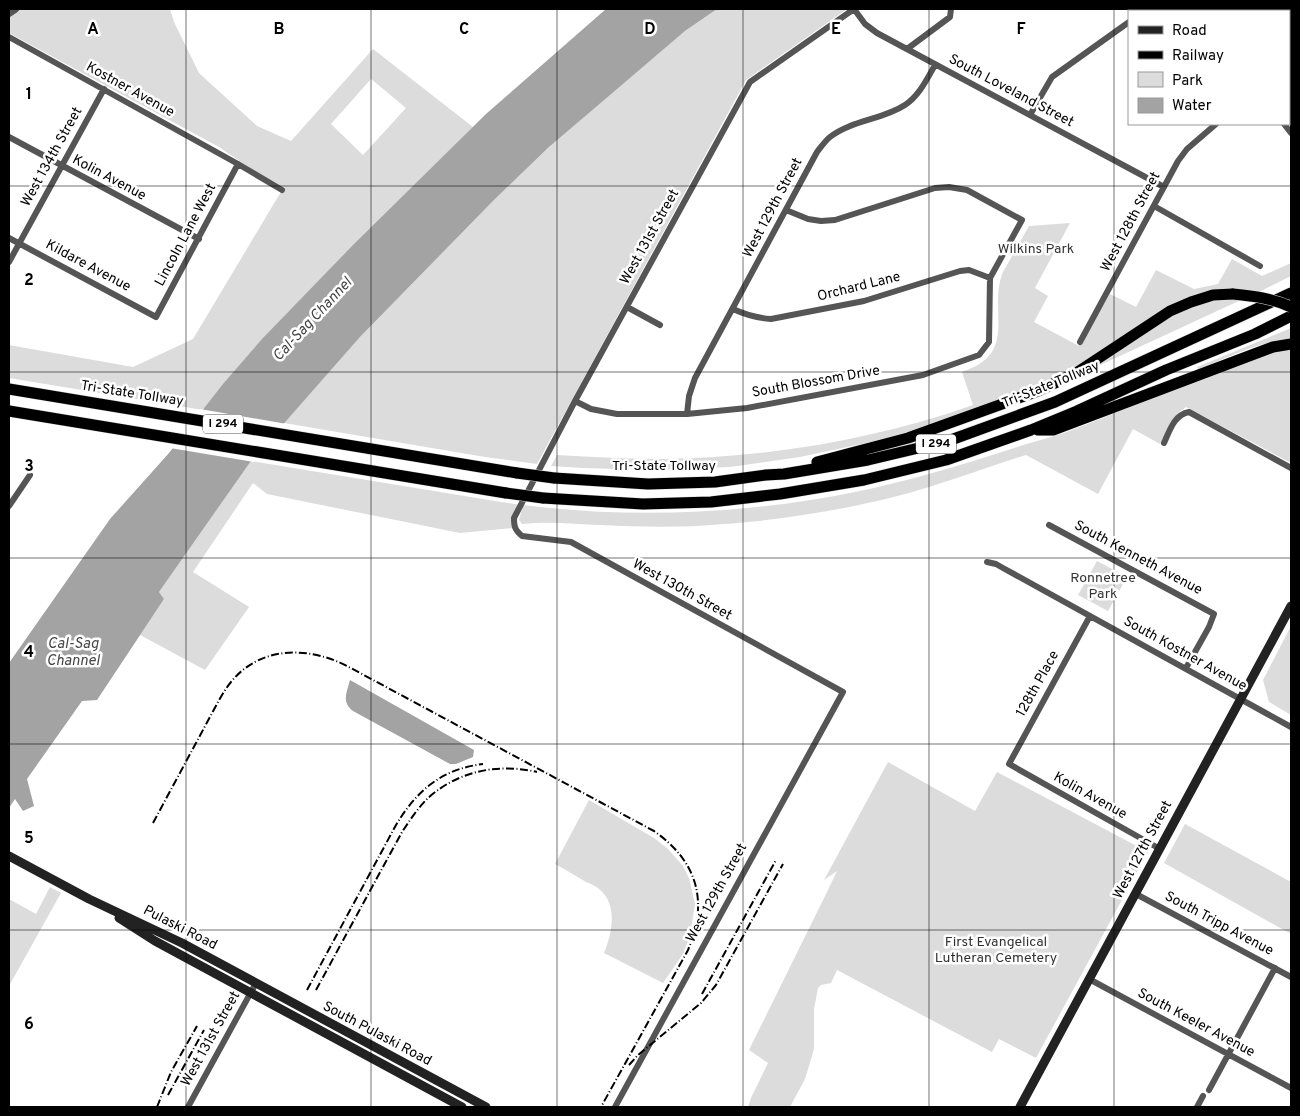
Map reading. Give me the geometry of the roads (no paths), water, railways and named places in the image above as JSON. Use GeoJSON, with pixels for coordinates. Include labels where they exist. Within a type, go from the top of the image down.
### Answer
{"type":"FeatureCollection","features":[{"type":"Feature","properties":{"kind":"highway","name":"Tri-State Tollway"},"geometry":{"type":"LineString","coordinates":[[9,389],[554,478],[658,484],[715,482],[784,474],[868,460],[948,441],[1055,402],[1291,293]]}},
{"type":"Feature","properties":{"kind":"highway"},"geometry":{"type":"LineString","coordinates":[[766,475],[908,438],[1038,391],[1076,372],[1170,310],[1191,302],[1213,295],[1233,294],[1263,297],[1291,307]]}},
{"type":"Feature","properties":{"kind":"highway","name":"I 294"},"geometry":{"type":"LineString","coordinates":[[9,411],[543,498],[625,503],[711,502],[780,494],[864,480],[946,460],[1031,430],[1077,411],[1291,316]]}},
{"type":"Feature","properties":{"kind":"highway"},"geometry":{"type":"LineString","coordinates":[[1254,334],[1291,321]]}},
{"type":"Feature","properties":{"kind":"highway"},"geometry":{"type":"LineString","coordinates":[[1031,430],[1053,430],[1273,347],[1291,344]]}},
{"type":"Feature","properties":{"kind":"main road","name":"West 127th Street"},"geometry":{"type":"LineString","coordinates":[[1020,1107],[1291,606]]}},
{"type":"Feature","properties":{"kind":"main road","name":"Pulaski Road"},"geometry":{"type":"LineString","coordinates":[[9,856],[89,899],[161,932],[256,983]]}},
{"type":"Feature","properties":{"kind":"main road","name":"Pulaski Road"},"geometry":{"type":"LineString","coordinates":[[89,899],[155,941],[251,993]]}},
{"type":"Feature","properties":{"kind":"main road","name":"South Pulaski Road"},"geometry":{"type":"LineString","coordinates":[[256,983],[486,1107]]}},
{"type":"Feature","properties":{"kind":"main road","name":"South Pulaski Road"},"geometry":{"type":"LineString","coordinates":[[251,993],[462,1107]]}},
{"type":"Feature","properties":{"kind":"street"},"geometry":{"type":"LineString","coordinates":[[9,13],[15,9]]}},
{"type":"Feature","properties":{"kind":"street","name":"South Loveland Street"},"geometry":{"type":"LineString","coordinates":[[854,9],[865,24],[877,33],[1164,187]]}},
{"type":"Feature","properties":{"kind":"street","name":"West 131st Street"},"geometry":{"type":"LineString","coordinates":[[514,518],[575,401],[750,82],[854,9]]}},
{"type":"Feature","properties":{"kind":"street"},"geometry":{"type":"LineString","coordinates":[[907,49],[950,17],[951,9]]}},
{"type":"Feature","properties":{"kind":"street"},"geometry":{"type":"LineString","coordinates":[[1030,115],[1052,76],[1128,23]]}},
{"type":"Feature","properties":{"kind":"street","name":"Kostner Avenue"},"geometry":{"type":"LineString","coordinates":[[9,37],[282,190]]}},
{"type":"Feature","properties":{"kind":"street","name":"West 129th Street"},"geometry":{"type":"LineString","coordinates":[[687,414],[689,396],[695,378],[818,152],[828,138],[842,129],[891,113],[906,104],[921,90],[935,65]]}},
{"type":"Feature","properties":{"kind":"street","name":"West 134th Street"},"geometry":{"type":"LineString","coordinates":[[9,262],[104,89]]}},
{"type":"Feature","properties":{"kind":"street","name":"West 128th Street"},"geometry":{"type":"LineString","coordinates":[[1080,342],[1178,161],[1187,149],[1215,125]]}},
{"type":"Feature","properties":{"kind":"street","name":"Kolin Avenue"},"geometry":{"type":"LineString","coordinates":[[9,137],[199,239]]}},
{"type":"Feature","properties":{"kind":"street","name":"Lincoln Lane West"},"geometry":{"type":"LineString","coordinates":[[156,317],[238,164]]}},
{"type":"Feature","properties":{"kind":"street"},"geometry":{"type":"LineString","coordinates":[[786,210],[808,219],[835,220],[935,188],[949,186],[966,190],[1022,220],[990,278]]}},
{"type":"Feature","properties":{"kind":"street"},"geometry":{"type":"LineString","coordinates":[[1154,206],[1260,266]]}},
{"type":"Feature","properties":{"kind":"street","name":"Kildare Avenue"},"geometry":{"type":"LineString","coordinates":[[9,238],[156,317]]}},
{"type":"Feature","properties":{"kind":"street","name":"Orchard Lane"},"geometry":{"type":"LineString","coordinates":[[733,309],[744,315],[771,319],[864,301],[960,271],[969,270],[990,278]]}},
{"type":"Feature","properties":{"kind":"street","name":"South Blossom Drive"},"geometry":{"type":"LineString","coordinates":[[575,401],[591,409],[617,414],[687,414],[747,408],[923,375],[979,355],[989,342],[990,278]]}},
{"type":"Feature","properties":{"kind":"street"},"geometry":{"type":"LineString","coordinates":[[627,307],[660,325]]}},
{"type":"Feature","properties":{"kind":"street"},"geometry":{"type":"LineString","coordinates":[[1164,443],[1174,422],[1182,413],[1189,412],[1291,468]]}},
{"type":"Feature","properties":{"kind":"street"},"geometry":{"type":"LineString","coordinates":[[9,506],[30,475]]}},
{"type":"Feature","properties":{"kind":"street","name":"West 130th Street"},"geometry":{"type":"LineString","coordinates":[[514,518],[514,528],[522,536],[571,542],[843,692]]}},
{"type":"Feature","properties":{"kind":"street","name":"South Kenneth Avenue"},"geometry":{"type":"LineString","coordinates":[[1049,525],[1214,614],[1209,627],[1186,668]]}},
{"type":"Feature","properties":{"kind":"street","name":"South Kostner Avenue"},"geometry":{"type":"LineString","coordinates":[[987,562],[996,564],[1291,727]]}},
{"type":"Feature","properties":{"kind":"street","name":"128th Place"},"geometry":{"type":"LineString","coordinates":[[1009,764],[1090,616]]}},
{"type":"Feature","properties":{"kind":"street","name":"West 129th Street"},"geometry":{"type":"LineString","coordinates":[[615,1107],[843,692]]}},
{"type":"Feature","properties":{"kind":"street","name":"Kolin Avenue"},"geometry":{"type":"LineString","coordinates":[[1009,764],[1160,849]]}},
{"type":"Feature","properties":{"kind":"street","name":"South Tripp Avenue"},"geometry":{"type":"LineString","coordinates":[[1136,894],[1291,977]]}},
{"type":"Feature","properties":{"kind":"street"},"geometry":{"type":"LineString","coordinates":[[1209,1090],[1275,968]]}},
{"type":"Feature","properties":{"kind":"street","name":"South Keeler Avenue"},"geometry":{"type":"LineString","coordinates":[[1089,979],[1291,1088]]}},
{"type":"Feature","properties":{"kind":"street","name":"West 131st Street"},"geometry":{"type":"LineString","coordinates":[[188,1107],[256,983]]}},
{"type":"Feature","properties":{"kind":"street"},"geometry":{"type":"LineString","coordinates":[[1197,1107],[1203,1096]]}},
{"type":"Feature","properties":{"kind":"water","name":"Cal-Sag Channel"},"geometry":{"type":"Polygon","coordinates":[[[606,9],[717,9],[685,31],[549,147],[493,201],[360,337],[251,461],[159,592],[164,599],[97,700],[82,701],[27,779],[34,806],[23,811],[15,799],[9,808],[9,663],[110,519],[169,453],[223,384],[262,339],[353,245],[486,114],[606,9]]]}},
{"type":"Feature","properties":{"kind":"water"},"geometry":{"type":"Polygon","coordinates":[[[350,680],[474,750],[473,757],[456,764],[450,764],[353,711],[349,708],[346,700],[350,680]]]}},
{"type":"Feature","properties":{"kind":"railway"},"geometry":{"type":"LineString","coordinates":[[153,823],[218,702],[231,682],[243,670],[270,656],[285,653],[301,653],[332,659],[347,666],[654,831],[669,843],[689,869],[695,883],[698,915],[688,950],[601,1107]]}},
{"type":"Feature","properties":{"kind":"railway"},"geometry":{"type":"LineString","coordinates":[[307,990],[396,825],[413,801],[432,783],[443,776],[483,764]]}},
{"type":"Feature","properties":{"kind":"railway"},"geometry":{"type":"LineString","coordinates":[[316,990],[402,832],[428,798],[452,781],[479,772],[508,768],[537,772]]}},
{"type":"Feature","properties":{"kind":"railway"},"geometry":{"type":"LineString","coordinates":[[702,994],[776,860]]}},
{"type":"Feature","properties":{"kind":"railway"},"geometry":{"type":"LineString","coordinates":[[629,1065],[638,1055],[701,1003],[716,985],[783,864]]}},
{"type":"Feature","properties":{"kind":"railway"},"geometry":{"type":"LineString","coordinates":[[157,1107],[171,1072],[197,1026]]}},
{"type":"Feature","properties":{"kind":"railway"},"geometry":{"type":"LineString","coordinates":[[168,1095],[204,1030]]}},
{"type":"Feature","properties":{"kind":"park label","name":"Wilkins Park"},"geometry":{"type":"Point","coordinates":[1036,249]}},
{"type":"Feature","properties":{"kind":"park label","name":"Ronnetree Park"},"geometry":{"type":"Point","coordinates":[1103,586]}},
{"type":"Feature","properties":{"kind":"park label","name":"First Evangelical Lutheran Cemetery"},"geometry":{"type":"Point","coordinates":[996,950]}}]}
